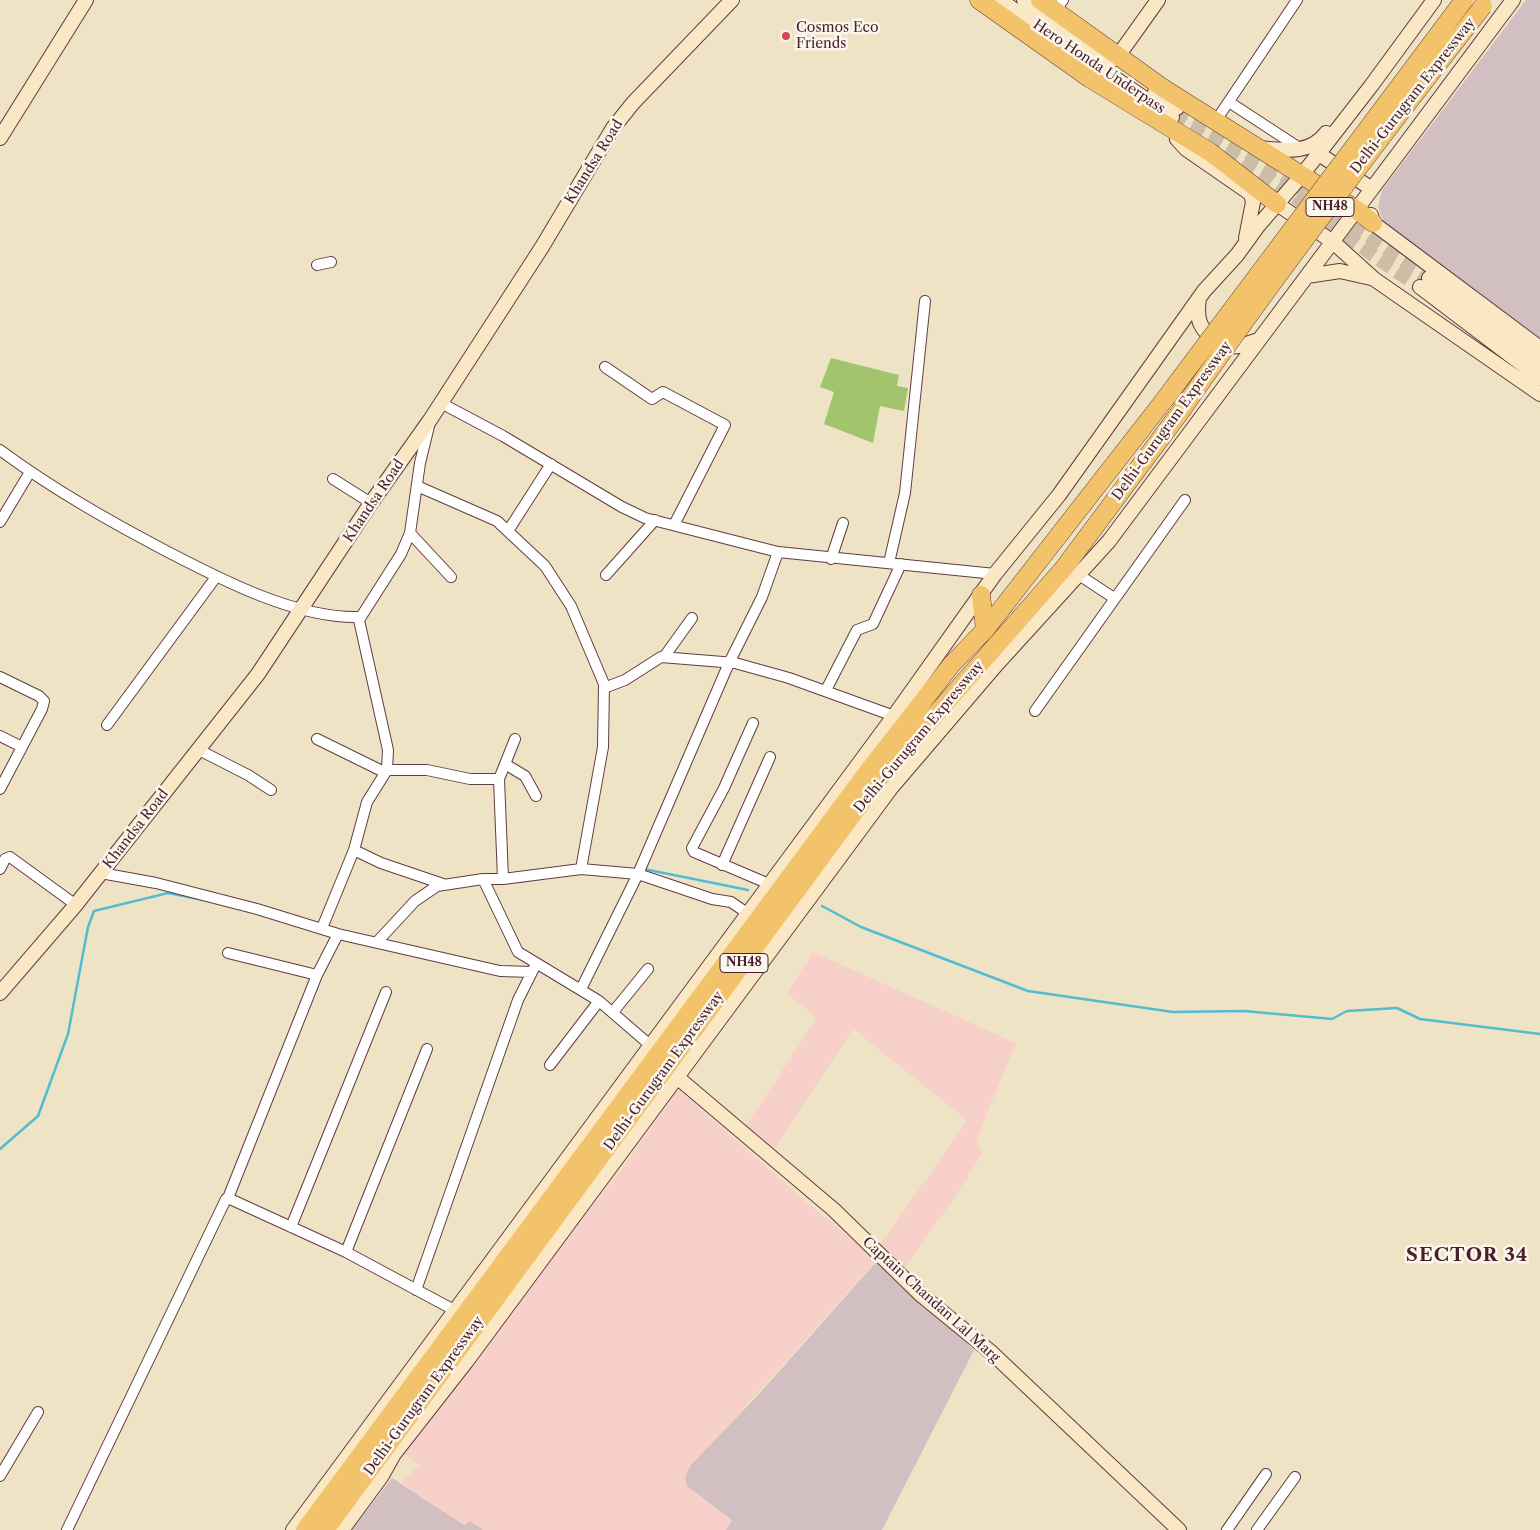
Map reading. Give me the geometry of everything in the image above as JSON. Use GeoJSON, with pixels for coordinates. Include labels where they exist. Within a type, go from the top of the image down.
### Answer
{"type":"FeatureCollection","features":[{"type":"Feature","properties":{"kind":"highway"},"geometry":{"type":"LineString","coordinates":[[979,0],[1089,78],[1175,119],[1216,157],[1271,199]]}},
{"type":"Feature","properties":{"kind":"highway"},"geometry":{"type":"LineString","coordinates":[[1040,0],[1059,5],[1118,56],[1215,122],[1357,210],[1373,223]]}},
{"type":"Feature","properties":{"kind":"highway","name":"Delhi-Gurugram Expressway"},"geometry":{"type":"LineString","coordinates":[[304,1530],[738,935],[952,664],[985,630],[1165,399],[1464,0]]}},
{"type":"Feature","properties":{"kind":"highway","name":"Delhi-Gurugram Expressway"},"geometry":{"type":"LineString","coordinates":[[325,1530],[878,780],[1064,568],[1181,411],[1236,332],[1291,260],[1366,155],[1485,3]]}},
{"type":"Feature","properties":{"kind":"highway"},"geometry":{"type":"LineString","coordinates":[[981,595],[985,630]]}},
{"type":"Feature","properties":{"kind":"highway"},"geometry":{"type":"LineString","coordinates":[[966,679],[998,664]]}},
{"type":"Feature","properties":{"kind":"highway"},"geometry":{"type":"LineString","coordinates":[[941,728],[943,705]]}},
{"type":"Feature","properties":{"kind":"main road"},"geometry":{"type":"LineString","coordinates":[[0,138],[86,0]]}},
{"type":"Feature","properties":{"kind":"main road","name":"Khandsa Road"},"geometry":{"type":"LineString","coordinates":[[0,994],[76,905],[258,674],[371,503],[430,420],[542,247],[613,128],[633,103],[732,0]]}},
{"type":"Feature","properties":{"kind":"main road","name":"Hero Honda Underpass"},"geometry":{"type":"LineString","coordinates":[[1000,0],[1175,119]]}},
{"type":"Feature","properties":{"kind":"main road","name":"Hero Honda Underpass"},"geometry":{"type":"LineString","coordinates":[[1024,0],[1175,119]]}},
{"type":"Feature","properties":{"kind":"main road"},"geometry":{"type":"LineString","coordinates":[[1118,56],[1158,0]]}},
{"type":"Feature","properties":{"kind":"main road"},"geometry":{"type":"LineString","coordinates":[[293,1530],[650,1044],[738,935],[747,913],[894,716],[995,574],[1059,495],[1200,298],[1245,244],[1258,226],[1271,199],[1302,175],[1434,0]]}},
{"type":"Feature","properties":{"kind":"main road"},"geometry":{"type":"LineString","coordinates":[[342,1530],[382,1477],[394,1454],[466,1362],[891,788],[941,728],[1109,541],[1512,0]]}},
{"type":"Feature","properties":{"kind":"main road"},"geometry":{"type":"LineString","coordinates":[[1256,148],[1301,149],[1310,147],[1321,141],[1347,107],[1361,98]]}},
{"type":"Feature","properties":{"kind":"main road"},"geometry":{"type":"LineString","coordinates":[[1175,119],[1177,139],[1186,149],[1216,167],[1251,194],[1253,202],[1245,244]]}},
{"type":"Feature","properties":{"kind":"main road"},"geometry":{"type":"LineString","coordinates":[[1319,154],[1375,186]]}},
{"type":"Feature","properties":{"kind":"main road"},"geometry":{"type":"LineString","coordinates":[[1375,186],[1368,206],[1373,223],[1540,348]]}},
{"type":"Feature","properties":{"kind":"main road"},"geometry":{"type":"LineString","coordinates":[[1271,199],[1333,242],[1374,279],[1540,394]]}},
{"type":"Feature","properties":{"kind":"main road"},"geometry":{"type":"LineString","coordinates":[[1307,276],[1340,271],[1374,279]]}},
{"type":"Feature","properties":{"kind":"main road"},"geometry":{"type":"LineString","coordinates":[[1540,362],[1425,283],[1540,378]]}},
{"type":"Feature","properties":{"kind":"main road"},"geometry":{"type":"LineString","coordinates":[[1200,298],[1198,320],[1202,328],[1222,347],[1240,346],[1259,340]]}},
{"type":"Feature","properties":{"kind":"main road","name":"Captain Chandan Lal Marg"},"geometry":{"type":"LineString","coordinates":[[677,1076],[834,1210],[929,1302],[992,1353],[1179,1530]]}},
{"type":"Feature","properties":{"kind":"street"},"geometry":{"type":"LineString","coordinates":[[1215,122],[1297,0]]}},
{"type":"Feature","properties":{"kind":"street"},"geometry":{"type":"LineString","coordinates":[[1229,102],[1301,149]]}},
{"type":"Feature","properties":{"kind":"street"},"geometry":{"type":"LineString","coordinates":[[317,265],[331,262]]}},
{"type":"Feature","properties":{"kind":"street"},"geometry":{"type":"LineString","coordinates":[[889,562],[905,493],[925,301]]}},
{"type":"Feature","properties":{"kind":"street"},"geometry":{"type":"LineString","coordinates":[[605,367],[652,399],[663,392],[725,425],[674,525]]}},
{"type":"Feature","properties":{"kind":"street"},"geometry":{"type":"LineString","coordinates":[[441,403],[551,464],[622,507],[655,520],[778,552],[995,574]]}},
{"type":"Feature","properties":{"kind":"street"},"geometry":{"type":"LineString","coordinates":[[322,928],[354,850],[367,802],[387,770],[388,750],[359,624],[360,618],[401,554],[410,532],[420,463],[430,420]]}},
{"type":"Feature","properties":{"kind":"street"},"geometry":{"type":"LineString","coordinates":[[0,450],[30,472],[120,527],[216,577],[263,596],[303,608],[346,618],[360,618]]}},
{"type":"Feature","properties":{"kind":"street"},"geometry":{"type":"LineString","coordinates":[[508,531],[551,464]]}},
{"type":"Feature","properties":{"kind":"street"},"geometry":{"type":"LineString","coordinates":[[0,522],[30,472]]}},
{"type":"Feature","properties":{"kind":"street"},"geometry":{"type":"LineString","coordinates":[[332,479],[371,503]]}},
{"type":"Feature","properties":{"kind":"street"},"geometry":{"type":"LineString","coordinates":[[417,486],[497,520],[545,566],[571,606],[604,688],[603,747],[581,868]]}},
{"type":"Feature","properties":{"kind":"street"},"geometry":{"type":"LineString","coordinates":[[1034,711],[1185,500]]}},
{"type":"Feature","properties":{"kind":"street"},"geometry":{"type":"LineString","coordinates":[[606,575],[655,520]]}},
{"type":"Feature","properties":{"kind":"street"},"geometry":{"type":"LineString","coordinates":[[831,558],[844,523]]}},
{"type":"Feature","properties":{"kind":"street"},"geometry":{"type":"LineString","coordinates":[[410,532],[451,577]]}},
{"type":"Feature","properties":{"kind":"street"},"geometry":{"type":"LineString","coordinates":[[580,989],[638,874],[729,663],[762,597],[778,552]]}},
{"type":"Feature","properties":{"kind":"street"},"geometry":{"type":"LineString","coordinates":[[826,690],[856,630],[873,624],[901,564]]}},
{"type":"Feature","properties":{"kind":"street"},"geometry":{"type":"LineString","coordinates":[[1079,574],[1114,598]]}},
{"type":"Feature","properties":{"kind":"street"},"geometry":{"type":"LineString","coordinates":[[107,725],[216,577]]}},
{"type":"Feature","properties":{"kind":"street"},"geometry":{"type":"LineString","coordinates":[[604,688],[626,680],[664,657],[692,618]]}},
{"type":"Feature","properties":{"kind":"street"},"geometry":{"type":"LineString","coordinates":[[664,657],[751,666],[826,690],[894,716]]}},
{"type":"Feature","properties":{"kind":"street"},"geometry":{"type":"LineString","coordinates":[[0,677],[43,699],[42,709],[0,789]]}},
{"type":"Feature","properties":{"kind":"street"},"geometry":{"type":"LineString","coordinates":[[753,723],[724,788],[692,846],[694,852],[769,884]]}},
{"type":"Feature","properties":{"kind":"street"},"geometry":{"type":"LineString","coordinates":[[0,736],[22,747]]}},
{"type":"Feature","properties":{"kind":"street"},"geometry":{"type":"LineString","coordinates":[[317,739],[373,767],[387,770],[427,770],[470,779],[499,779]]}},
{"type":"Feature","properties":{"kind":"street"},"geometry":{"type":"LineString","coordinates":[[503,878],[499,779],[515,739]]}},
{"type":"Feature","properties":{"kind":"street"},"geometry":{"type":"LineString","coordinates":[[199,750],[248,775],[272,790]]}},
{"type":"Feature","properties":{"kind":"street"},"geometry":{"type":"LineString","coordinates":[[722,865],[770,757]]}},
{"type":"Feature","properties":{"kind":"street"},"geometry":{"type":"LineString","coordinates":[[505,764],[524,776],[536,796]]}},
{"type":"Feature","properties":{"kind":"street"},"geometry":{"type":"LineString","coordinates":[[354,850],[381,863],[443,884]]}},
{"type":"Feature","properties":{"kind":"street"},"geometry":{"type":"LineString","coordinates":[[0,869],[5,859],[10,857],[76,905]]}},
{"type":"Feature","properties":{"kind":"street"},"geometry":{"type":"LineString","coordinates":[[378,942],[415,901],[430,890],[443,884],[581,868],[638,874],[712,899],[731,902],[747,913]]}},
{"type":"Feature","properties":{"kind":"street"},"geometry":{"type":"LineString","coordinates":[[101,873],[165,885],[338,934],[500,971],[534,968]]}},
{"type":"Feature","properties":{"kind":"street"},"geometry":{"type":"LineString","coordinates":[[483,879],[508,929],[515,948],[534,968],[580,989],[599,1001],[650,1044]]}},
{"type":"Feature","properties":{"kind":"street"},"geometry":{"type":"LineString","coordinates":[[67,1530],[225,1200],[228,1198],[317,975],[338,934]]}},
{"type":"Feature","properties":{"kind":"street"},"geometry":{"type":"LineString","coordinates":[[228,953],[317,975]]}},
{"type":"Feature","properties":{"kind":"street"},"geometry":{"type":"LineString","coordinates":[[416,1290],[518,1000],[534,968]]}},
{"type":"Feature","properties":{"kind":"street"},"geometry":{"type":"LineString","coordinates":[[613,1012],[648,969]]}},
{"type":"Feature","properties":{"kind":"street"},"geometry":{"type":"LineString","coordinates":[[291,1227],[386,992]]}},
{"type":"Feature","properties":{"kind":"street"},"geometry":{"type":"LineString","coordinates":[[550,1066],[599,1001]]}},
{"type":"Feature","properties":{"kind":"street"},"geometry":{"type":"LineString","coordinates":[[346,1252],[427,1049]]}},
{"type":"Feature","properties":{"kind":"street"},"geometry":{"type":"LineString","coordinates":[[228,1198],[346,1252],[454,1310]]}},
{"type":"Feature","properties":{"kind":"street"},"geometry":{"type":"LineString","coordinates":[[0,1476],[38,1412]]}},
{"type":"Feature","properties":{"kind":"street"},"geometry":{"type":"LineString","coordinates":[[1227,1530],[1266,1474]]}},
{"type":"Feature","properties":{"kind":"street"},"geometry":{"type":"LineString","coordinates":[[1257,1530],[1295,1477]]}},
{"type":"Feature","properties":{"kind":"shaded area"},"geometry":{"type":"Polygon","coordinates":[[[1526,0],[1540,0],[1540,338],[1384,223],[1378,206],[1382,190],[1526,0]]]}},
{"type":"Feature","properties":{"kind":"shaded area"},"geometry":{"type":"Polygon","coordinates":[[[813,952],[1016,1043],[976,1140],[982,1154],[952,1201],[906,1266],[880,1245],[967,1120],[853,1029],[774,1150],[745,1127],[817,1018],[787,993],[813,952]]]}},
{"type":"Feature","properties":{"kind":"shaded area"},"geometry":{"type":"Polygon","coordinates":[[[678,1089],[803,1199],[877,1260],[706,1450],[722,1512],[732,1520],[726,1530],[483,1530],[470,1521],[464,1525],[401,1483],[419,1465],[405,1454],[562,1243],[619,1173],[678,1089]]]}},
{"type":"Feature","properties":{"kind":"shaded area"},"geometry":{"type":"Polygon","coordinates":[[[877,1261],[974,1350],[882,1530],[726,1530],[732,1520],[687,1486],[685,1478],[690,1466],[759,1394],[877,1261]]]}},
{"type":"Feature","properties":{"kind":"shaded area"},"geometry":{"type":"Polygon","coordinates":[[[392,1478],[464,1525],[470,1521],[483,1530],[352,1530],[392,1478]]]}},
{"type":"Feature","properties":{"kind":"green space"},"geometry":{"type":"Polygon","coordinates":[[[831,358],[899,375],[897,386],[908,388],[904,411],[880,406],[873,443],[824,424],[834,392],[820,387],[831,358]]]}},
{"type":"Feature","properties":{"kind":"waterway"},"geometry":{"type":"LineString","coordinates":[[644,869],[748,890]]}},
{"type":"Feature","properties":{"kind":"waterway"},"geometry":{"type":"LineString","coordinates":[[517,882],[539,879]]}},
{"type":"Feature","properties":{"kind":"waterway"},"geometry":{"type":"LineString","coordinates":[[0,1149],[38,1116],[68,1034],[88,927],[94,911],[168,893],[204,900]]}},
{"type":"Feature","properties":{"kind":"waterway"},"geometry":{"type":"LineString","coordinates":[[822,906],[861,927],[1028,991],[1173,1012],[1244,1011],[1332,1019],[1347,1011],[1397,1008],[1420,1019],[1540,1034]]}},
{"type":"Feature","properties":{"kind":"tunnel"},"geometry":{"type":"LineString","coordinates":[[1177,108],[1275,169],[1429,278]]}},
{"type":"Feature","properties":{"kind":"tunnel"},"geometry":{"type":"LineString","coordinates":[[1172,117],[1271,179],[1377,258],[1420,287]]}},
{"type":"Feature","properties":{"kind":"place","name":"Cosmos Eco Friends"},"geometry":{"type":"Point","coordinates":[786,36]}},
{"type":"Feature","properties":{"kind":"district","name":"SECTOR 34"},"geometry":{"type":"Point","coordinates":[1467,1256]}}]}
